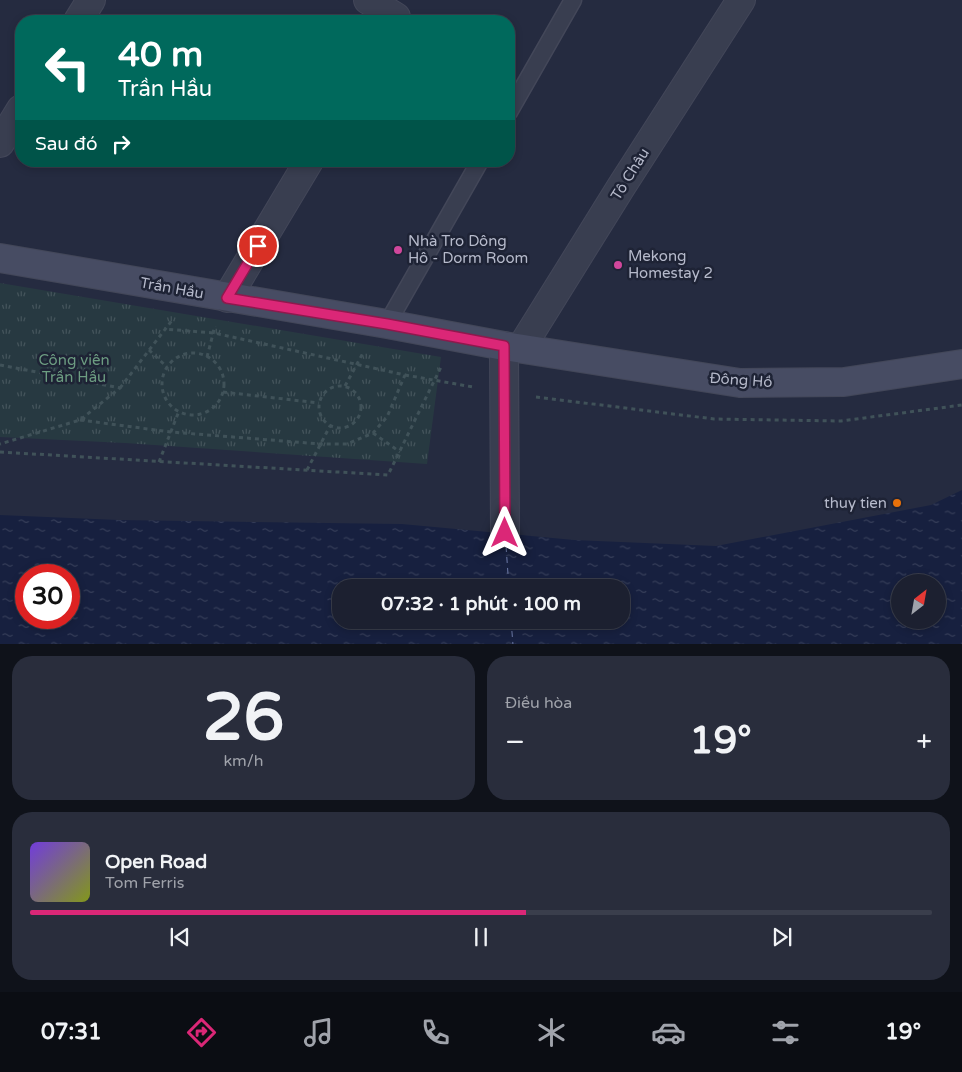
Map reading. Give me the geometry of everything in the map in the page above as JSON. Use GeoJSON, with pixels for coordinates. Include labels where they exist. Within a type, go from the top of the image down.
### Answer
{"type":"FeatureCollection","features":[{"type":"Feature","properties":{"kind":"street"},"geometry":{"type":"LineString","coordinates":[[82,15],[91,0]]}},
{"type":"Feature","properties":{"kind":"street"},"geometry":{"type":"LineString","coordinates":[[368,0],[398,13]]}},
{"type":"Feature","properties":{"kind":"street","name":"Tô Châu"},"geometry":{"type":"LineString","coordinates":[[512,347],[616,196],[741,0]]}},
{"type":"Feature","properties":{"kind":"street"},"geometry":{"type":"LineString","coordinates":[[0,143],[15,119]]}},
{"type":"Feature","properties":{"kind":"street"},"geometry":{"type":"LineString","coordinates":[[222,309],[305,167]]}},
{"type":"Feature","properties":{"kind":"street","name":"Trần Hầu"},"geometry":{"type":"LineString","coordinates":[[0,258],[222,309],[387,324],[512,347]]}},
{"type":"Feature","properties":{"kind":"street"},"geometry":{"type":"LineString","coordinates":[[505,533],[512,347]]}},
{"type":"Feature","properties":{"kind":"street","name":"Đông Hồ"},"geometry":{"type":"LineString","coordinates":[[512,347],[740,383],[844,382],[962,364]]}},
{"type":"Feature","properties":{"kind":"lane"},"geometry":{"type":"LineString","coordinates":[[515,102],[573,0]]}},
{"type":"Feature","properties":{"kind":"lane"},"geometry":{"type":"LineString","coordinates":[[387,324],[477,167]]}},
{"type":"Feature","properties":{"kind":"path"},"geometry":{"type":"LineString","coordinates":[[207,357],[222,309]]}},
{"type":"Feature","properties":{"kind":"path"},"geometry":{"type":"LineString","coordinates":[[0,444],[80,420],[120,388],[176,314]]}},
{"type":"Feature","properties":{"kind":"path"},"geometry":{"type":"LineString","coordinates":[[80,420],[171,432],[320,444],[348,444],[373,434],[387,417],[405,375],[214,333],[164,329]]}},
{"type":"Feature","properties":{"kind":"path"},"geometry":{"type":"LineString","coordinates":[[0,452],[388,475],[455,337]]}},
{"type":"Feature","properties":{"kind":"path"},"geometry":{"type":"LineString","coordinates":[[345,386],[366,348]]}},
{"type":"Feature","properties":{"kind":"path"},"geometry":{"type":"LineString","coordinates":[[148,350],[167,366]]}},
{"type":"Feature","properties":{"kind":"path"},"geometry":{"type":"LineString","coordinates":[[187,354],[198,354],[216,363],[224,381],[223,392],[219,401],[209,410],[200,414],[189,415],[170,405],[162,387],[163,376],[167,366],[176,358],[187,354]]}},
{"type":"Feature","properties":{"kind":"path"},"geometry":{"type":"LineString","coordinates":[[0,365],[120,388]]}},
{"type":"Feature","properties":{"kind":"path"},"geometry":{"type":"LineString","coordinates":[[345,386],[352,390],[360,400],[360,414],[356,421],[349,426],[342,428],[330,426],[322,419],[319,412],[319,403],[324,392],[331,387],[345,386]]}},
{"type":"Feature","properties":{"kind":"path"},"geometry":{"type":"LineString","coordinates":[[223,392],[319,403]]}},
{"type":"Feature","properties":{"kind":"path"},"geometry":{"type":"LineString","coordinates":[[159,462],[179,411]]}},
{"type":"Feature","properties":{"kind":"path"},"geometry":{"type":"LineString","coordinates":[[307,470],[330,426]]}},
{"type":"Feature","properties":{"kind":"path"},"geometry":{"type":"LineString","coordinates":[[373,434],[400,452]]}},
{"type":"Feature","properties":{"kind":"green space","name":"Công viên Trần Hầu"},"geometry":{"type":"Polygon","coordinates":[[[0,283],[441,357],[427,464],[125,443],[0,437],[0,283]]]}},
{"type":"Feature","properties":{"kind":"water"},"geometry":{"type":"Polygon","coordinates":[[[962,490],[962,644],[0,644],[0,515],[119,520],[402,524],[574,540],[716,546],[931,505],[962,490]]]}},
{"type":"Feature","properties":{"kind":"ferry route"},"geometry":{"type":"LineString","coordinates":[[506,546],[508,579]]}},
{"type":"Feature","properties":{"kind":"ferry route"},"geometry":{"type":"LineString","coordinates":[[512,629],[513,644]]}},
{"type":"Feature","properties":{"kind":"place","name":"Nhà Tro Dông Hô - Dorm Room"},"geometry":{"type":"Point","coordinates":[398,250]}},
{"type":"Feature","properties":{"kind":"place","name":"Mekong Homestay 2"},"geometry":{"type":"Point","coordinates":[618,265]}},
{"type":"Feature","properties":{"kind":"place","name":"thuy tien"},"geometry":{"type":"Point","coordinates":[897,503]}},
{"type":"Feature","properties":{"kind":"route"},"geometry":{"type":"LineString","coordinates":[[258,246],[227,298],[387,324],[504,346],[505,533]]}}]}
